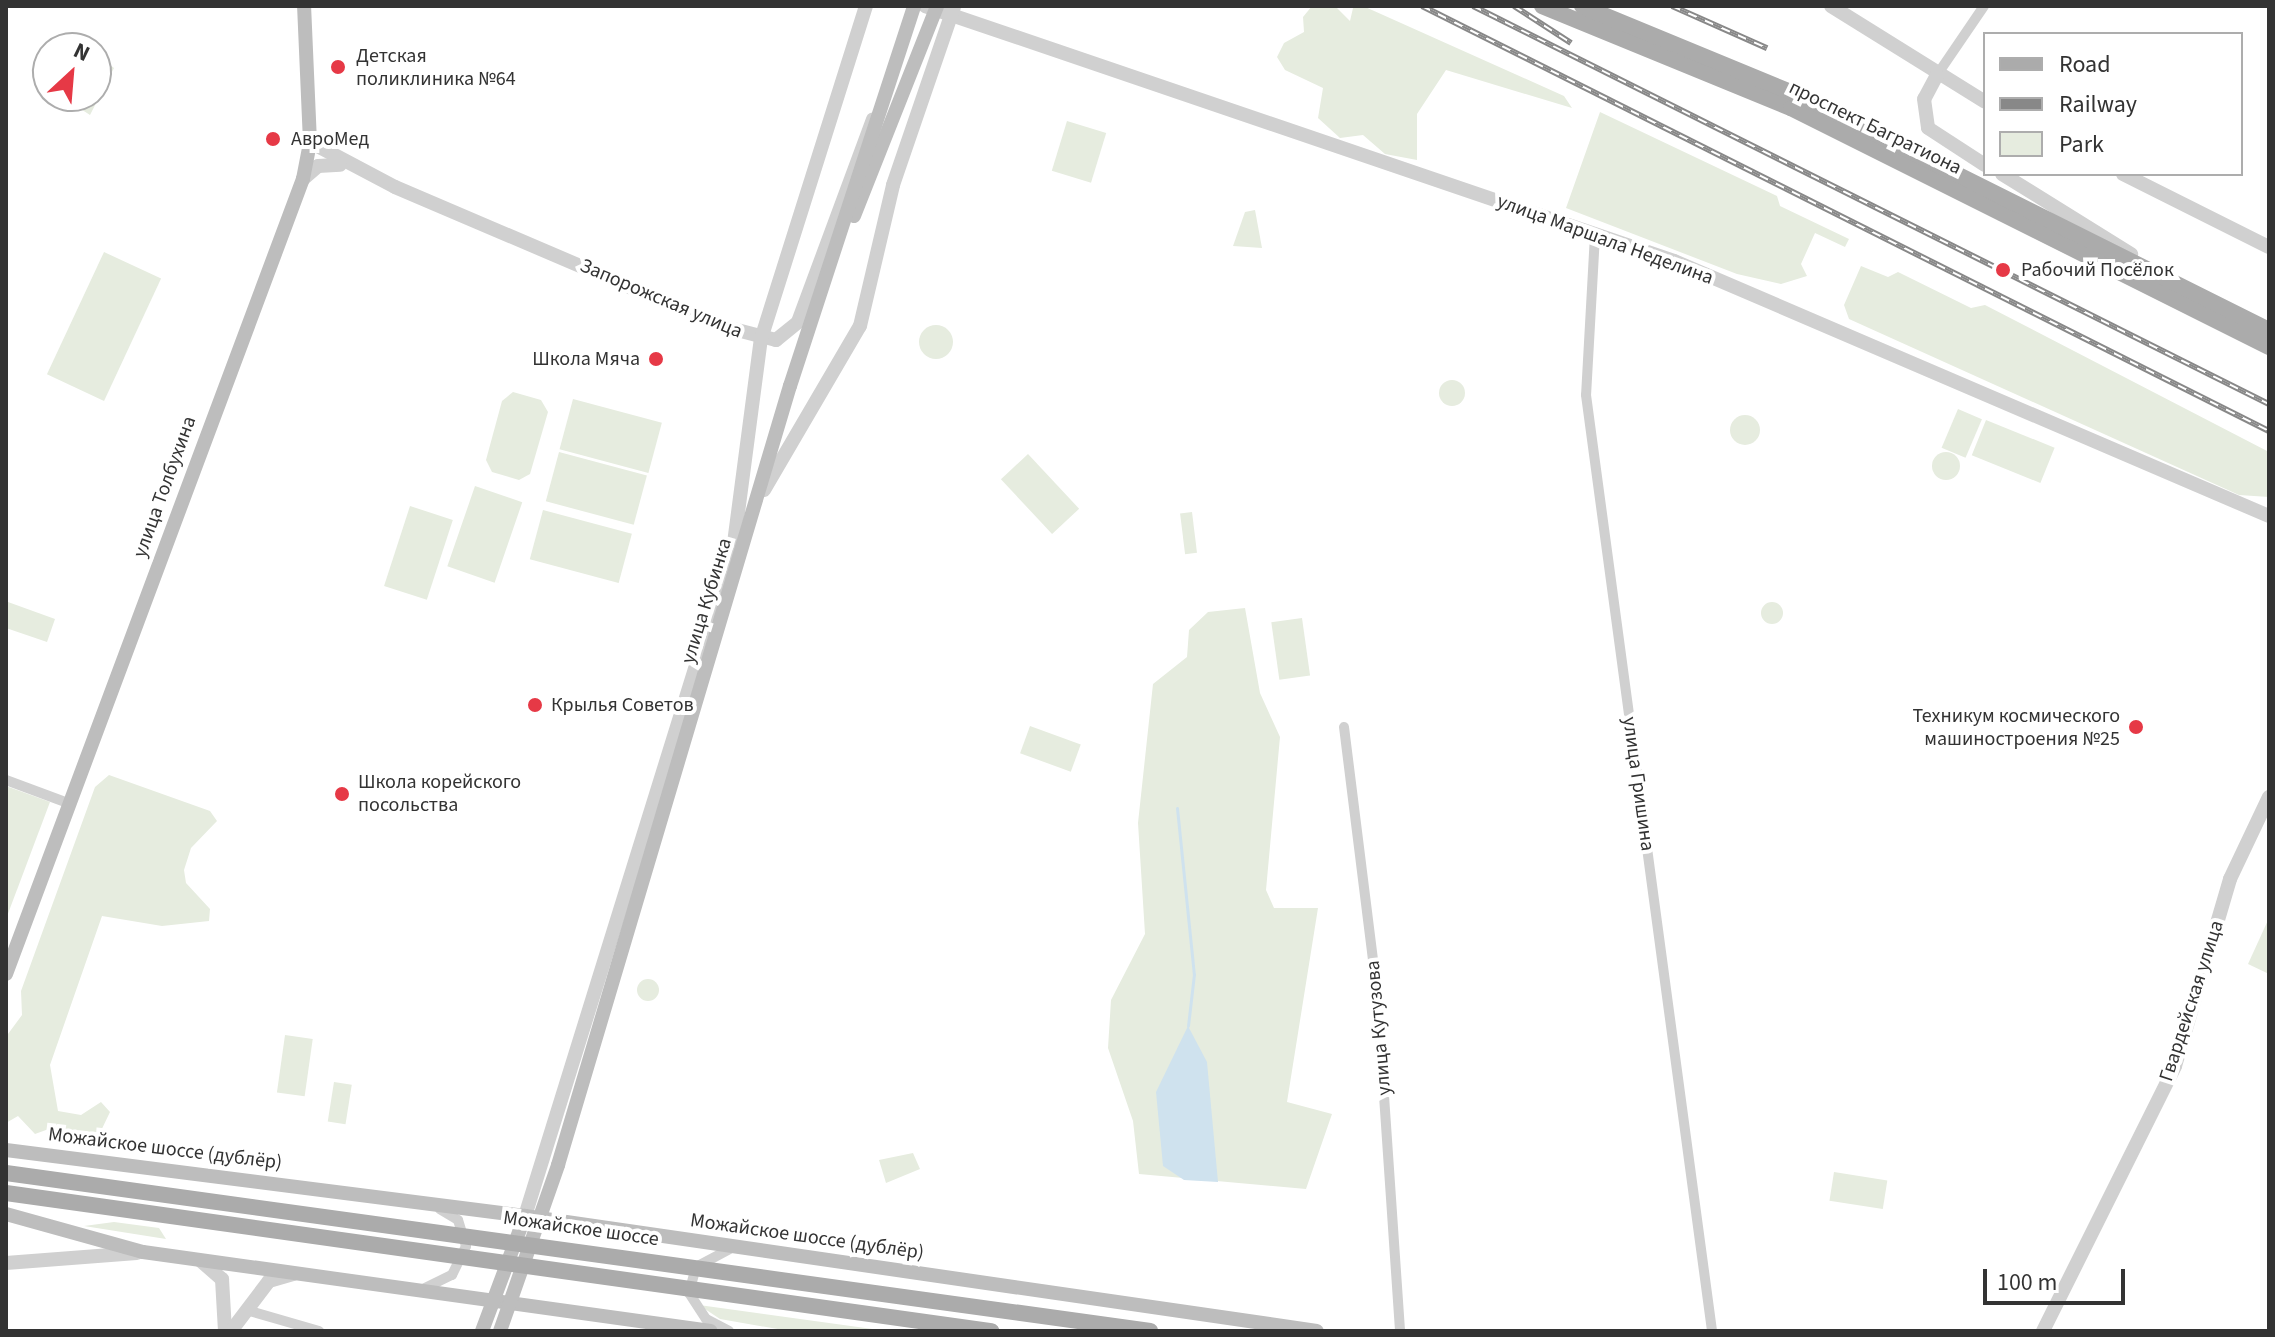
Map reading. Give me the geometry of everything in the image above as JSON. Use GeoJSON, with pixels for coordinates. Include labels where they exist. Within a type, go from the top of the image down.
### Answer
{"type":"FeatureCollection","features":[{"type":"Feature","properties":{"kind":"main road"},"geometry":{"type":"LineString","coordinates":[[300,33],[304,6]]}},
{"type":"Feature","properties":{"kind":"main road","name":"улица Кубинка"},"geometry":{"type":"LineString","coordinates":[[500,1331],[541,1218],[824,282],[914,6]]}},
{"type":"Feature","properties":{"kind":"main road"},"geometry":{"type":"LineString","coordinates":[[824,282],[905,93],[937,6]]}},
{"type":"Feature","properties":{"kind":"main road","name":"проспект Багратиона"},"geometry":{"type":"LineString","coordinates":[[1582,6],[1798,95],[2269,347]]}},
{"type":"Feature","properties":{"kind":"main road","name":"проспект Багратиона"},"geometry":{"type":"LineString","coordinates":[[1546,8],[1791,108],[2175,282],[2269,330]]}},
{"type":"Feature","properties":{"kind":"main road","name":"улица Толбухина"},"geometry":{"type":"LineString","coordinates":[[6,974],[303,179],[310,142],[300,33]]}},
{"type":"Feature","properties":{"kind":"main road","name":"Можайское шоссе (дублёр)"},"geometry":{"type":"LineString","coordinates":[[6,1150],[541,1218],[1317,1331]]}},
{"type":"Feature","properties":{"kind":"main road","name":"Можайское шоссе"},"geometry":{"type":"LineString","coordinates":[[6,1173],[1150,1331]]}},
{"type":"Feature","properties":{"kind":"main road"},"geometry":{"type":"LineString","coordinates":[[6,1193],[991,1331]]}},
{"type":"Feature","properties":{"kind":"main road"},"geometry":{"type":"LineString","coordinates":[[6,1214],[143,1252],[711,1331]]}},
{"type":"Feature","properties":{"kind":"main road"},"geometry":{"type":"LineString","coordinates":[[482,1331],[525,1216]]}},
{"type":"Feature","properties":{"kind":"street","name":"улица Толбухина"},"geometry":{"type":"LineString","coordinates":[[297,6],[300,33]]}},
{"type":"Feature","properties":{"kind":"street"},"geometry":{"type":"LineString","coordinates":[[525,1216],[734,543],[761,339],[866,6]]}},
{"type":"Feature","properties":{"kind":"street","name":"улица Маршала Неделина"},"geometry":{"type":"LineString","coordinates":[[925,6],[952,10],[1674,261],[2269,516]]}},
{"type":"Feature","properties":{"kind":"street"},"geometry":{"type":"LineString","coordinates":[[1831,6],[1937,75],[1983,101]]}},
{"type":"Feature","properties":{"kind":"street"},"geometry":{"type":"LineString","coordinates":[[1983,164],[1928,128],[1924,99],[1984,6]]}},
{"type":"Feature","properties":{"kind":"street"},"geometry":{"type":"LineString","coordinates":[[752,520],[784,448],[853,342],[866,301],[893,185],[952,10]]}},
{"type":"Feature","properties":{"kind":"street","name":"Запорожская улица"},"geometry":{"type":"LineString","coordinates":[[310,142],[348,167],[761,339],[783,338],[794,329],[852,164],[881,106]]}},
{"type":"Feature","properties":{"kind":"street"},"geometry":{"type":"LineString","coordinates":[[303,179],[327,164],[348,167]]}},
{"type":"Feature","properties":{"kind":"street"},"geometry":{"type":"LineString","coordinates":[[2005,176],[2175,282]]}},
{"type":"Feature","properties":{"kind":"street"},"geometry":{"type":"LineString","coordinates":[[2127,176],[2269,247]]}},
{"type":"Feature","properties":{"kind":"street","name":"улица Гришина"},"geometry":{"type":"LineString","coordinates":[[1595,235],[1586,395],[1712,1331]]}},
{"type":"Feature","properties":{"kind":"street","name":"улица Кутузова"},"geometry":{"type":"LineString","coordinates":[[1344,727],[1377,993],[1400,1331]]}},
{"type":"Feature","properties":{"kind":"street"},"geometry":{"type":"LineString","coordinates":[[6,780],[68,803]]}},
{"type":"Feature","properties":{"kind":"street","name":"Гвардейская улица"},"geometry":{"type":"LineString","coordinates":[[2043,1331],[2175,1066],[2230,879],[2269,797]]}},
{"type":"Feature","properties":{"kind":"street"},"geometry":{"type":"LineString","coordinates":[[407,1291],[440,1284],[466,1246],[458,1220],[426,1204]]}},
{"type":"Feature","properties":{"kind":"street"},"geometry":{"type":"LineString","coordinates":[[729,1331],[694,1305],[690,1279],[709,1255],[740,1248]]}},
{"type":"Feature","properties":{"kind":"street"},"geometry":{"type":"LineString","coordinates":[[6,1263],[143,1252]]}},
{"type":"Feature","properties":{"kind":"street"},"geometry":{"type":"LineString","coordinates":[[201,1261],[222,1279],[225,1331]]}},
{"type":"Feature","properties":{"kind":"street"},"geometry":{"type":"LineString","coordinates":[[231,1331],[269,1281],[294,1274]]}},
{"type":"Feature","properties":{"kind":"street"},"geometry":{"type":"LineString","coordinates":[[246,1310],[319,1331]]}},
{"type":"Feature","properties":{"kind":"green space"},"geometry":{"type":"Polygon","coordinates":[[[1312,6],[1335,6],[1350,21],[1353,8],[1363,6],[1564,96],[1572,108],[1446,70],[1417,114],[1417,160],[1385,154],[1363,135],[1340,138],[1318,118],[1323,88],[1285,70],[1277,57],[1284,43],[1304,32],[1303,17],[1312,6]]]}},
{"type":"Feature","properties":{"kind":"green space"},"geometry":{"type":"Polygon","coordinates":[[[1600,112],[1777,196],[1780,206],[1849,239],[1845,247],[1815,233],[1801,264],[1807,276],[1781,284],[1737,274],[1566,208],[1600,112]]]}},
{"type":"Feature","properties":{"kind":"green space"},"geometry":{"type":"Polygon","coordinates":[[[1067,121],[1106,133],[1091,183],[1052,171],[1067,121]]]}},
{"type":"Feature","properties":{"kind":"green space"},"geometry":{"type":"Polygon","coordinates":[[[1255,210],[1262,248],[1233,246],[1245,212],[1255,210]]]}},
{"type":"Feature","properties":{"kind":"green space"},"geometry":{"type":"Polygon","coordinates":[[[104,252],[161,279],[104,401],[47,374],[104,252]]]}},
{"type":"Feature","properties":{"kind":"green space"},"geometry":{"type":"Polygon","coordinates":[[[1861,266],[1888,277],[1898,272],[1971,308],[1985,305],[2269,452],[2269,497],[2239,495],[1849,319],[1844,305],[1861,266]]]}},
{"type":"Feature","properties":{"kind":"green space"},"geometry":{"type":"Polygon","coordinates":[[[936,325],[948,330],[953,342],[948,354],[936,359],[924,354],[919,342],[924,330],[936,325]]]}},
{"type":"Feature","properties":{"kind":"green space"},"geometry":{"type":"Polygon","coordinates":[[[1452,380],[1462,383],[1465,393],[1462,403],[1452,406],[1442,403],[1439,393],[1442,383],[1452,380]]]}},
{"type":"Feature","properties":{"kind":"green space"},"geometry":{"type":"Polygon","coordinates":[[[513,392],[541,400],[548,412],[530,474],[519,480],[492,472],[486,460],[502,401],[513,392]]]}},
{"type":"Feature","properties":{"kind":"green space"},"geometry":{"type":"Polygon","coordinates":[[[573,399],[662,423],[648,473],[560,449],[573,399]]]}},
{"type":"Feature","properties":{"kind":"green space"},"geometry":{"type":"Polygon","coordinates":[[[1958,409],[1982,419],[1966,458],[1942,448],[1958,409]]]}},
{"type":"Feature","properties":{"kind":"green space"},"geometry":{"type":"Polygon","coordinates":[[[1745,415],[1756,419],[1760,430],[1756,441],[1745,445],[1734,441],[1730,430],[1734,419],[1745,415]]]}},
{"type":"Feature","properties":{"kind":"green space"},"geometry":{"type":"Polygon","coordinates":[[[1986,420],[2055,448],[2040,483],[1972,455],[1986,420]]]}},
{"type":"Feature","properties":{"kind":"green space"},"geometry":{"type":"Polygon","coordinates":[[[559,452],[647,476],[634,525],[546,501],[559,452]]]}},
{"type":"Feature","properties":{"kind":"green space"},"geometry":{"type":"Polygon","coordinates":[[[1946,452],[1956,456],[1960,466],[1956,476],[1946,480],[1936,476],[1932,466],[1936,456],[1946,452]]]}},
{"type":"Feature","properties":{"kind":"green space"},"geometry":{"type":"Polygon","coordinates":[[[1028,454],[1079,509],[1052,534],[1001,479],[1028,454]]]}},
{"type":"Feature","properties":{"kind":"green space"},"geometry":{"type":"Polygon","coordinates":[[[475,486],[522,502],[495,583],[447,566],[475,486]]]}},
{"type":"Feature","properties":{"kind":"green space"},"geometry":{"type":"Polygon","coordinates":[[[410,506],[453,520],[427,600],[384,586],[410,506]]]}},
{"type":"Feature","properties":{"kind":"green space"},"geometry":{"type":"Polygon","coordinates":[[[543,510],[632,534],[619,583],[530,559],[543,510]]]}},
{"type":"Feature","properties":{"kind":"green space"},"geometry":{"type":"Polygon","coordinates":[[[1192,512],[1197,553],[1185,554],[1180,513],[1192,512]]]}},
{"type":"Feature","properties":{"kind":"green space"},"geometry":{"type":"Polygon","coordinates":[[[8,602],[55,619],[47,642],[6,628],[8,602]]]}},
{"type":"Feature","properties":{"kind":"green space"},"geometry":{"type":"Polygon","coordinates":[[[1772,602],[1780,605],[1783,613],[1780,621],[1772,624],[1764,621],[1761,613],[1764,605],[1772,602]]]}},
{"type":"Feature","properties":{"kind":"green space"},"geometry":{"type":"Polygon","coordinates":[[[1245,608],[1260,693],[1280,737],[1266,890],[1274,908],[1318,908],[1287,1102],[1332,1114],[1306,1189],[1139,1174],[1133,1121],[1108,1048],[1111,1000],[1145,934],[1138,823],[1153,684],[1187,657],[1189,630],[1208,612],[1245,608]]]}},
{"type":"Feature","properties":{"kind":"green space"},"geometry":{"type":"Polygon","coordinates":[[[1302,618],[1310,675],[1279,680],[1271,622],[1302,618]]]}},
{"type":"Feature","properties":{"kind":"green space"},"geometry":{"type":"Polygon","coordinates":[[[1030,726],[1081,744],[1071,772],[1020,753],[1030,726]]]}},
{"type":"Feature","properties":{"kind":"green space"},"geometry":{"type":"Polygon","coordinates":[[[109,775],[210,811],[217,821],[191,848],[184,870],[186,883],[210,909],[209,921],[162,926],[102,916],[50,1065],[58,1111],[81,1115],[101,1102],[110,1112],[99,1135],[89,1138],[57,1126],[35,1134],[18,1116],[6,1123],[8,1034],[22,1015],[21,991],[95,787],[109,775]]]}},
{"type":"Feature","properties":{"kind":"green space"},"geometry":{"type":"Polygon","coordinates":[[[6,786],[50,802],[6,919],[6,786]]]}},
{"type":"Feature","properties":{"kind":"green space"},"geometry":{"type":"Polygon","coordinates":[[[2269,918],[2269,974],[2248,964],[2269,918]]]}},
{"type":"Feature","properties":{"kind":"green space"},"geometry":{"type":"Polygon","coordinates":[[[648,979],[656,982],[659,990],[656,998],[648,1001],[640,998],[637,990],[640,982],[648,979]]]}},
{"type":"Feature","properties":{"kind":"green space"},"geometry":{"type":"Polygon","coordinates":[[[285,1035],[313,1039],[305,1096],[277,1092],[285,1035]]]}},
{"type":"Feature","properties":{"kind":"green space"},"geometry":{"type":"Polygon","coordinates":[[[334,1082],[352,1085],[346,1124],[328,1122],[334,1082]]]}},
{"type":"Feature","properties":{"kind":"green space"},"geometry":{"type":"Polygon","coordinates":[[[913,1153],[920,1169],[886,1183],[879,1160],[913,1153]]]}},
{"type":"Feature","properties":{"kind":"green space"},"geometry":{"type":"Polygon","coordinates":[[[1834,1172],[1887,1180],[1883,1209],[1829,1201],[1834,1172]]]}},
{"type":"Feature","properties":{"kind":"green space"},"geometry":{"type":"Polygon","coordinates":[[[114,1222],[159,1228],[166,1239],[84,1226],[114,1222]]]}},
{"type":"Feature","properties":{"kind":"green space"},"geometry":{"type":"Polygon","coordinates":[[[699,1305],[887,1331],[789,1331],[720,1319],[699,1305]]]}},
{"type":"Feature","properties":{"kind":"water"},"geometry":{"type":"Polygon","coordinates":[[[1188,1026],[1207,1062],[1218,1182],[1184,1180],[1163,1166],[1156,1092],[1188,1026]]]}},
{"type":"Feature","properties":{"kind":"waterway"},"geometry":{"type":"LineString","coordinates":[[1177,808],[1194,974],[1188,1026]]}},
{"type":"Feature","properties":{"kind":"railway"},"geometry":{"type":"LineString","coordinates":[[1422,6],[2269,431]]}},
{"type":"Feature","properties":{"kind":"railway"},"geometry":{"type":"LineString","coordinates":[[1473,6],[2269,404]]}},
{"type":"Feature","properties":{"kind":"railway"},"geometry":{"type":"LineString","coordinates":[[1514,6],[1571,43]]}},
{"type":"Feature","properties":{"kind":"railway"},"geometry":{"type":"LineString","coordinates":[[1672,6],[1767,48]]}},
{"type":"Feature","properties":{"kind":"place","name":"Детская поликлиника №64"},"geometry":{"type":"Point","coordinates":[338,67]}},
{"type":"Feature","properties":{"kind":"place","name":"АвроМед"},"geometry":{"type":"Point","coordinates":[273,139]}},
{"type":"Feature","properties":{"kind":"place","name":"Рабочий Посёлок"},"geometry":{"type":"Point","coordinates":[2003,270]}},
{"type":"Feature","properties":{"kind":"place","name":"Школа Мяча"},"geometry":{"type":"Point","coordinates":[656,359]}},
{"type":"Feature","properties":{"kind":"place","name":"Крылья Советов"},"geometry":{"type":"Point","coordinates":[535,705]}},
{"type":"Feature","properties":{"kind":"place","name":"Техникум космического машиностроения №25"},"geometry":{"type":"Point","coordinates":[2136,727]}},
{"type":"Feature","properties":{"kind":"place","name":"Школа корейского посольства"},"geometry":{"type":"Point","coordinates":[342,794]}}]}
